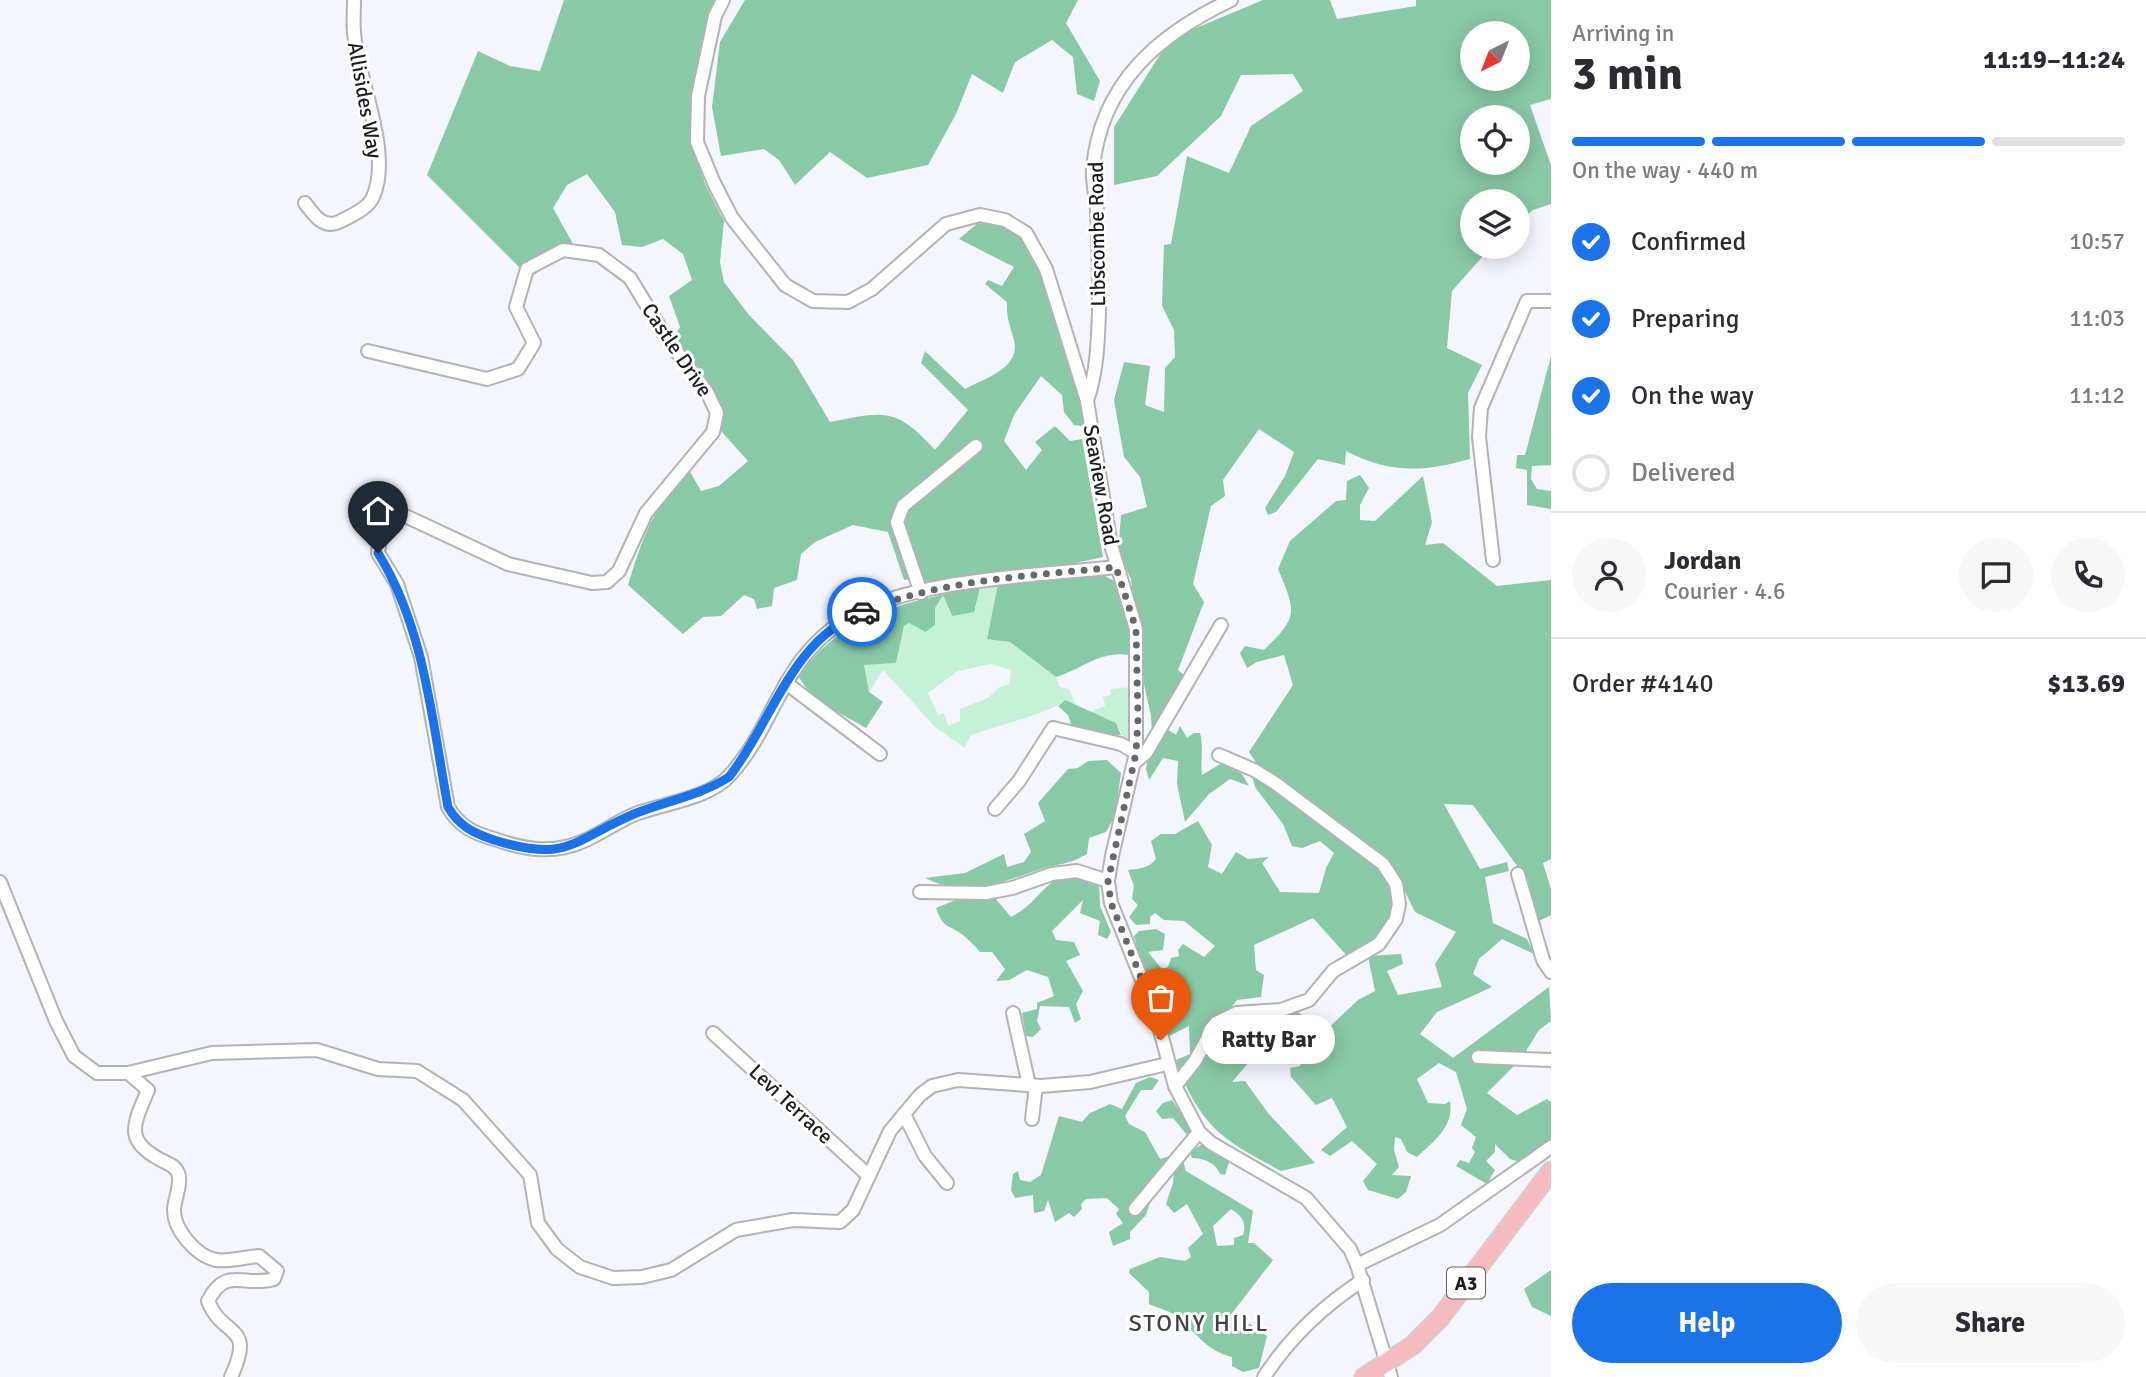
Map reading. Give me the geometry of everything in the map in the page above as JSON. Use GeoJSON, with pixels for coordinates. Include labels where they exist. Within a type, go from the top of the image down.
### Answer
{"type":"FeatureCollection","features":[{"type":"Feature","properties":{"kind":"main road","name":"A3"},"geometry":{"type":"LineString","coordinates":[[1364,1377],[1389,1369],[1440,1318],[1551,1171]]}},
{"type":"Feature","properties":{"kind":"street","name":"Allisides Way"},"geometry":{"type":"LineString","coordinates":[[305,204],[318,220],[335,224],[364,208],[373,198],[377,179],[377,145],[354,34],[354,0]]}},
{"type":"Feature","properties":{"kind":"street","name":"Seaview Road"},"geometry":{"type":"LineString","coordinates":[[723,0],[715,16],[698,96],[697,142],[732,218],[785,285],[813,302],[848,302],[872,289],[946,224],[980,215],[1005,220],[1026,233],[1046,269],[1087,401],[1116,567],[1136,629],[1135,758],[1108,881],[1111,903],[1156,1015],[1175,1086],[1199,1132],[1211,1143],[1306,1198],[1350,1248],[1363,1280],[1389,1369]]}},
{"type":"Feature","properties":{"kind":"street","name":"Libscombe Road"},"geometry":{"type":"LineString","coordinates":[[1087,401],[1098,351],[1100,265],[1093,171],[1100,128],[1125,82],[1147,53],[1174,31],[1231,0]]}},
{"type":"Feature","properties":{"kind":"street","name":"Castle Drive"},"geometry":{"type":"LineString","coordinates":[[368,351],[487,379],[518,369],[534,343],[516,307],[527,269],[563,250],[599,255],[630,278],[667,339],[707,392],[717,413],[713,432],[646,513],[619,571],[607,582],[592,583],[508,564],[401,514],[381,530],[378,553],[397,584],[421,657],[448,807],[455,819],[473,833],[525,849],[550,851],[584,842],[634,814],[710,789],[729,777],[808,649],[848,618],[892,599],[984,581],[1116,567]]}},
{"type":"Feature","properties":{"kind":"street"},"geometry":{"type":"LineString","coordinates":[[1493,560],[1479,437],[1481,408],[1527,301],[1551,301]]}},
{"type":"Feature","properties":{"kind":"street"},"geometry":{"type":"LineString","coordinates":[[921,593],[897,522],[899,514],[913,498],[976,446]]}},
{"type":"Feature","properties":{"kind":"street"},"geometry":{"type":"LineString","coordinates":[[995,809],[1019,781],[1053,728],[1121,744],[1135,758],[1146,753],[1221,625]]}},
{"type":"Feature","properties":{"kind":"street"},"geometry":{"type":"LineString","coordinates":[[786,683],[880,754]]}},
{"type":"Feature","properties":{"kind":"street"},"geometry":{"type":"LineString","coordinates":[[1175,1086],[1195,1061],[1216,1023],[1237,1013],[1281,1010],[1309,1000],[1333,971],[1379,944],[1396,919],[1399,904],[1396,884],[1383,864],[1275,783],[1254,770],[1219,755]]}},
{"type":"Feature","properties":{"kind":"street"},"geometry":{"type":"LineString","coordinates":[[920,892],[986,893],[1012,888],[1052,874],[1077,872],[1108,881]]}},
{"type":"Feature","properties":{"kind":"street"},"geometry":{"type":"LineString","coordinates":[[1518,874],[1543,960],[1551,972]]}},
{"type":"Feature","properties":{"kind":"street"},"geometry":{"type":"LineString","coordinates":[[0,882],[40,986],[74,1056],[97,1073],[128,1073],[212,1053],[317,1050],[378,1069],[417,1071],[463,1100],[530,1175],[538,1223],[558,1249],[580,1267],[613,1278],[642,1277],[671,1269],[736,1230],[793,1220],[840,1222],[853,1210],[891,1131],[919,1095],[932,1086],[958,1080],[1033,1085],[1090,1082],[1167,1064]]}},
{"type":"Feature","properties":{"kind":"street"},"geometry":{"type":"LineString","coordinates":[[1013,1013],[1033,1085],[1031,1119]]}},
{"type":"Feature","properties":{"kind":"street","name":"Levi Terrace"},"geometry":{"type":"LineString","coordinates":[[713,1032],[869,1176]]}},
{"type":"Feature","properties":{"kind":"street"},"geometry":{"type":"LineString","coordinates":[[1478,1057],[1551,1060]]}},
{"type":"Feature","properties":{"kind":"street"},"geometry":{"type":"LineString","coordinates":[[128,1073],[148,1090],[134,1131],[136,1141],[143,1149],[174,1167],[179,1174],[174,1214],[180,1231],[191,1245],[215,1260],[259,1256],[277,1271],[274,1279],[263,1282],[230,1279],[216,1285],[208,1301],[212,1311],[237,1334],[242,1348],[231,1377]]}},
{"type":"Feature","properties":{"kind":"street"},"geometry":{"type":"LineString","coordinates":[[905,1114],[925,1156],[947,1183]]}},
{"type":"Feature","properties":{"kind":"street"},"geometry":{"type":"LineString","coordinates":[[1135,1209],[1199,1132]]}},
{"type":"Feature","properties":{"kind":"street"},"geometry":{"type":"LineString","coordinates":[[1357,1265],[1440,1225],[1551,1147]]}},
{"type":"Feature","properties":{"kind":"street"},"geometry":{"type":"LineString","coordinates":[[1264,1377],[1278,1356],[1312,1317],[1363,1280]]}},
{"type":"Feature","properties":{"kind":"green space"},"geometry":{"type":"Polygon","coordinates":[[[564,0],[714,0],[696,97],[693,142],[705,184],[724,221],[720,262],[724,282],[749,315],[793,360],[830,422],[864,416],[888,416],[909,426],[935,450],[968,410],[921,363],[925,351],[965,389],[1000,371],[1012,358],[1015,350],[1007,302],[985,284],[988,280],[1002,286],[1014,267],[959,239],[978,223],[1013,227],[1037,255],[1090,427],[1074,425],[1064,412],[1062,395],[1041,376],[1014,415],[1004,441],[1026,470],[1042,450],[1035,442],[1055,426],[1070,441],[1082,439],[1103,557],[1033,572],[925,582],[907,532],[896,533],[911,579],[904,580],[888,532],[853,525],[815,542],[801,554],[797,580],[774,588],[772,606],[757,609],[754,599],[744,595],[721,616],[703,617],[683,634],[628,585],[650,523],[688,468],[701,491],[719,486],[748,461],[721,431],[722,412],[673,339],[680,327],[669,296],[692,280],[683,254],[663,239],[642,247],[622,245],[615,212],[587,174],[567,185],[553,208],[573,244],[597,251],[561,259],[530,278],[427,175],[478,51],[510,66],[540,71],[564,0]]]}},
{"type":"Feature","properties":{"kind":"green space"},"geometry":{"type":"Polygon","coordinates":[[[745,0],[1078,0],[1066,23],[1100,81],[1094,101],[1077,94],[1073,57],[1052,40],[1015,62],[1003,93],[972,74],[956,114],[928,165],[867,178],[830,152],[795,185],[779,160],[764,149],[721,156],[712,107],[720,42],[745,0]]]}},
{"type":"Feature","properties":{"kind":"green space"},"geometry":{"type":"Polygon","coordinates":[[[1263,0],[1330,0],[1337,19],[1416,6],[1416,0],[1551,0],[1551,99],[1530,105],[1551,165],[1551,204],[1530,212],[1530,189],[1460,189],[1460,259],[1480,259],[1452,291],[1447,348],[1482,365],[1468,393],[1470,459],[1437,466],[1407,468],[1377,464],[1346,451],[1345,465],[1318,459],[1276,512],[1268,515],[1265,508],[1285,476],[1294,452],[1259,429],[1223,480],[1225,496],[1211,506],[1193,584],[1204,602],[1178,670],[1187,678],[1175,696],[1167,729],[1176,735],[1180,726],[1187,738],[1194,733],[1200,733],[1202,775],[1222,763],[1242,774],[1249,786],[1230,779],[1209,794],[1185,822],[1177,784],[1178,761],[1163,758],[1149,780],[1146,769],[1152,735],[1151,716],[1141,671],[1131,579],[1118,553],[1121,515],[1147,507],[1140,477],[1124,457],[1114,400],[1124,362],[1150,366],[1145,405],[1164,412],[1165,368],[1175,357],[1174,330],[1162,306],[1164,245],[1171,244],[1187,156],[1229,173],[1251,126],[1303,91],[1293,74],[1241,75],[1221,116],[1157,176],[1114,185],[1114,127],[1170,39],[1263,0]]]}},
{"type":"Feature","properties":{"kind":"green space"},"geometry":{"type":"Polygon","coordinates":[[[1551,356],[1551,465],[1532,466],[1531,479],[1537,489],[1551,491],[1551,509],[1527,505],[1527,470],[1516,468],[1517,455],[1525,455],[1551,356]]]}},
{"type":"Feature","properties":{"kind":"green space"},"geometry":{"type":"Polygon","coordinates":[[[1360,475],[1369,488],[1360,505],[1360,520],[1375,521],[1423,476],[1432,522],[1425,545],[1443,543],[1497,586],[1551,580],[1551,859],[1543,863],[1551,889],[1551,915],[1539,921],[1528,881],[1473,805],[1444,804],[1480,869],[1507,862],[1509,871],[1485,877],[1493,923],[1527,939],[1534,954],[1502,939],[1479,959],[1473,974],[1492,987],[1437,1012],[1420,1034],[1453,1058],[1549,987],[1551,1021],[1539,1030],[1521,1059],[1487,1093],[1517,1115],[1547,1099],[1551,1102],[1551,1141],[1522,1163],[1510,1159],[1495,1144],[1495,1152],[1486,1161],[1495,1170],[1487,1184],[1456,1166],[1460,1160],[1469,1163],[1475,1152],[1472,1148],[1476,1137],[1461,1125],[1467,1109],[1456,1072],[1439,1063],[1417,1079],[1428,1103],[1445,1104],[1450,1101],[1449,1118],[1442,1132],[1417,1157],[1407,1152],[1401,1139],[1395,1137],[1394,1150],[1399,1167],[1392,1175],[1411,1176],[1406,1192],[1398,1199],[1368,1190],[1363,1181],[1377,1164],[1352,1141],[1330,1156],[1321,1150],[1347,1127],[1332,1098],[1316,1105],[1291,1077],[1290,1068],[1300,1066],[1305,1055],[1304,1039],[1287,1047],[1278,1043],[1279,1038],[1291,1011],[1298,1012],[1324,1032],[1358,1000],[1375,991],[1368,956],[1401,954],[1403,964],[1387,971],[1398,995],[1442,987],[1435,964],[1456,932],[1415,912],[1389,859],[1257,764],[1249,752],[1293,685],[1284,655],[1257,662],[1247,668],[1240,653],[1245,646],[1264,650],[1289,621],[1291,605],[1278,569],[1290,541],[1336,501],[1346,500],[1347,481],[1360,475]]]}},
{"type":"Feature","properties":{"kind":"green space"},"geometry":{"type":"Polygon","coordinates":[[[1103,575],[1116,582],[1131,625],[1129,655],[1109,655],[1056,677],[1010,642],[987,639],[998,584],[1103,575]]]}},
{"type":"Feature","properties":{"kind":"green space"},"geometry":{"type":"Polygon","coordinates":[[[998,584],[987,638],[1010,642],[1056,677],[1060,687],[1069,689],[1076,706],[1065,700],[1034,715],[970,736],[965,748],[935,727],[883,670],[869,692],[864,665],[896,663],[904,625],[909,623],[927,632],[935,625],[935,608],[943,594],[951,616],[973,612],[980,587],[998,584]],[[991,664],[958,671],[928,693],[938,715],[944,713],[948,726],[960,721],[960,709],[988,698],[998,688],[1009,684],[1011,670],[991,664]]]}},
{"type":"Feature","properties":{"kind":"green space"},"geometry":{"type":"Polygon","coordinates":[[[980,587],[974,612],[952,616],[943,595],[935,608],[935,625],[926,632],[909,623],[904,626],[896,663],[864,665],[869,692],[883,702],[866,728],[812,694],[799,677],[835,638],[856,624],[904,605],[929,598],[980,587]]]}},
{"type":"Feature","properties":{"kind":"green space"},"geometry":{"type":"Polygon","coordinates":[[[1133,687],[1134,736],[1124,738],[1116,723],[1090,712],[1105,706],[1103,697],[1111,695],[1110,689],[1133,687]]]}},
{"type":"Feature","properties":{"kind":"green space"},"geometry":{"type":"Polygon","coordinates":[[[1065,700],[1116,723],[1121,735],[1095,735],[1071,724],[1068,715],[1058,706],[1065,700]]]}},
{"type":"Feature","properties":{"kind":"green space"},"geometry":{"type":"Polygon","coordinates":[[[1107,760],[1121,773],[1115,816],[1106,832],[1089,838],[1087,854],[1069,862],[983,887],[956,887],[925,878],[965,873],[1004,854],[1007,867],[1024,862],[1031,852],[1024,834],[1045,821],[1038,803],[1068,769],[1078,768],[1088,761],[1107,760]]]}},
{"type":"Feature","properties":{"kind":"green space"},"geometry":{"type":"Polygon","coordinates":[[[1251,771],[1380,865],[1389,881],[1394,908],[1391,919],[1376,939],[1348,957],[1313,918],[1254,945],[1256,970],[1264,975],[1261,997],[1237,1000],[1180,1074],[1176,1060],[1190,1054],[1189,1026],[1169,1036],[1154,974],[1143,971],[1134,936],[1139,931],[1156,929],[1165,934],[1163,950],[1148,952],[1162,969],[1168,967],[1171,958],[1179,956],[1178,950],[1183,944],[1204,957],[1215,946],[1184,921],[1164,920],[1155,913],[1150,917],[1150,924],[1136,925],[1129,917],[1138,905],[1132,899],[1134,886],[1128,870],[1147,866],[1156,859],[1151,841],[1161,834],[1175,834],[1198,821],[1212,845],[1208,867],[1222,874],[1236,852],[1248,859],[1269,857],[1262,863],[1280,892],[1319,893],[1326,868],[1334,853],[1320,841],[1302,848],[1292,846],[1283,824],[1255,787],[1251,771]]]}},
{"type":"Feature","properties":{"kind":"green space"},"geometry":{"type":"Polygon","coordinates":[[[1074,871],[1099,878],[1100,906],[1111,932],[1107,939],[1098,935],[1100,921],[1080,913],[1083,900],[1052,931],[1056,940],[1074,942],[1080,955],[1066,961],[1083,991],[1076,1004],[1081,1019],[1075,1023],[1069,1007],[1040,1006],[1037,1021],[1041,1029],[1033,1037],[1026,1036],[1022,1013],[1037,1009],[1037,1003],[1054,996],[1048,977],[1027,970],[1009,980],[996,981],[1005,969],[992,952],[980,952],[963,935],[944,923],[936,908],[963,897],[995,898],[1011,917],[1055,880],[1074,871]]]}},
{"type":"Feature","properties":{"kind":"green space"},"geometry":{"type":"Polygon","coordinates":[[[1237,1018],[1253,1020],[1274,1043],[1272,1053],[1255,1055],[1232,1082],[1245,1081],[1268,1113],[1315,1163],[1281,1171],[1224,1137],[1194,1101],[1185,1084],[1217,1028],[1237,1018]]]}},
{"type":"Feature","properties":{"kind":"green space"},"geometry":{"type":"Polygon","coordinates":[[[1150,1077],[1159,1080],[1152,1090],[1141,1090],[1125,1116],[1129,1124],[1145,1132],[1160,1159],[1170,1156],[1133,1206],[1151,1199],[1146,1215],[1130,1232],[1130,1239],[1113,1246],[1109,1232],[1123,1223],[1116,1214],[1119,1209],[1107,1198],[1086,1199],[1081,1204],[1082,1209],[1074,1217],[1069,1213],[1055,1222],[1048,1200],[1044,1211],[1034,1213],[1033,1195],[1015,1198],[1011,1190],[1013,1174],[1018,1171],[1020,1180],[1030,1182],[1041,1175],[1059,1116],[1082,1122],[1090,1113],[1110,1104],[1122,1109],[1136,1083],[1150,1077]]]}},
{"type":"Feature","properties":{"kind":"green space"},"geometry":{"type":"Polygon","coordinates":[[[1172,1100],[1192,1129],[1187,1135],[1173,1118],[1162,1119],[1156,1111],[1163,1103],[1172,1100]]]}},
{"type":"Feature","properties":{"kind":"green space"},"geometry":{"type":"Polygon","coordinates":[[[1204,1143],[1230,1159],[1225,1175],[1220,1174],[1209,1162],[1192,1158],[1190,1152],[1204,1143]]]}},
{"type":"Feature","properties":{"kind":"green space"},"geometry":{"type":"Polygon","coordinates":[[[1182,1157],[1186,1171],[1253,1211],[1248,1243],[1254,1243],[1273,1260],[1233,1312],[1267,1336],[1259,1368],[1243,1372],[1232,1366],[1232,1357],[1209,1346],[1176,1316],[1149,1304],[1149,1292],[1129,1273],[1130,1269],[1160,1257],[1185,1261],[1191,1257],[1188,1248],[1203,1234],[1187,1204],[1174,1213],[1166,1204],[1173,1183],[1175,1158],[1182,1157]],[[1231,1209],[1213,1226],[1217,1246],[1234,1245],[1234,1238],[1243,1235],[1244,1223],[1231,1209]]]}},
{"type":"Feature","properties":{"kind":"green space"},"geometry":{"type":"Polygon","coordinates":[[[1551,1270],[1551,1316],[1532,1307],[1524,1289],[1551,1270]]]}},
{"type":"Feature","properties":{"kind":"way so far"},"geometry":{"type":"LineString","coordinates":[[862,612],[892,599],[944,587],[1116,567],[1136,629],[1138,719],[1136,753],[1108,881],[1111,903],[1156,1015],[1161,1040]]}},
{"type":"Feature","properties":{"kind":"place","name":"Ratty Bar"},"geometry":{"type":"Point","coordinates":[1161,1040]}},
{"type":"Feature","properties":{"kind":"district","name":"STONY HILL"},"geometry":{"type":"Point","coordinates":[1199,1323]}},
{"type":"Feature","properties":{"kind":"route"},"geometry":{"type":"LineString","coordinates":[[378,553],[397,584],[421,657],[448,807],[455,819],[473,833],[525,849],[550,851],[584,842],[634,814],[710,789],[729,777],[741,761],[791,672],[808,649],[848,618],[862,612]]}}]}
